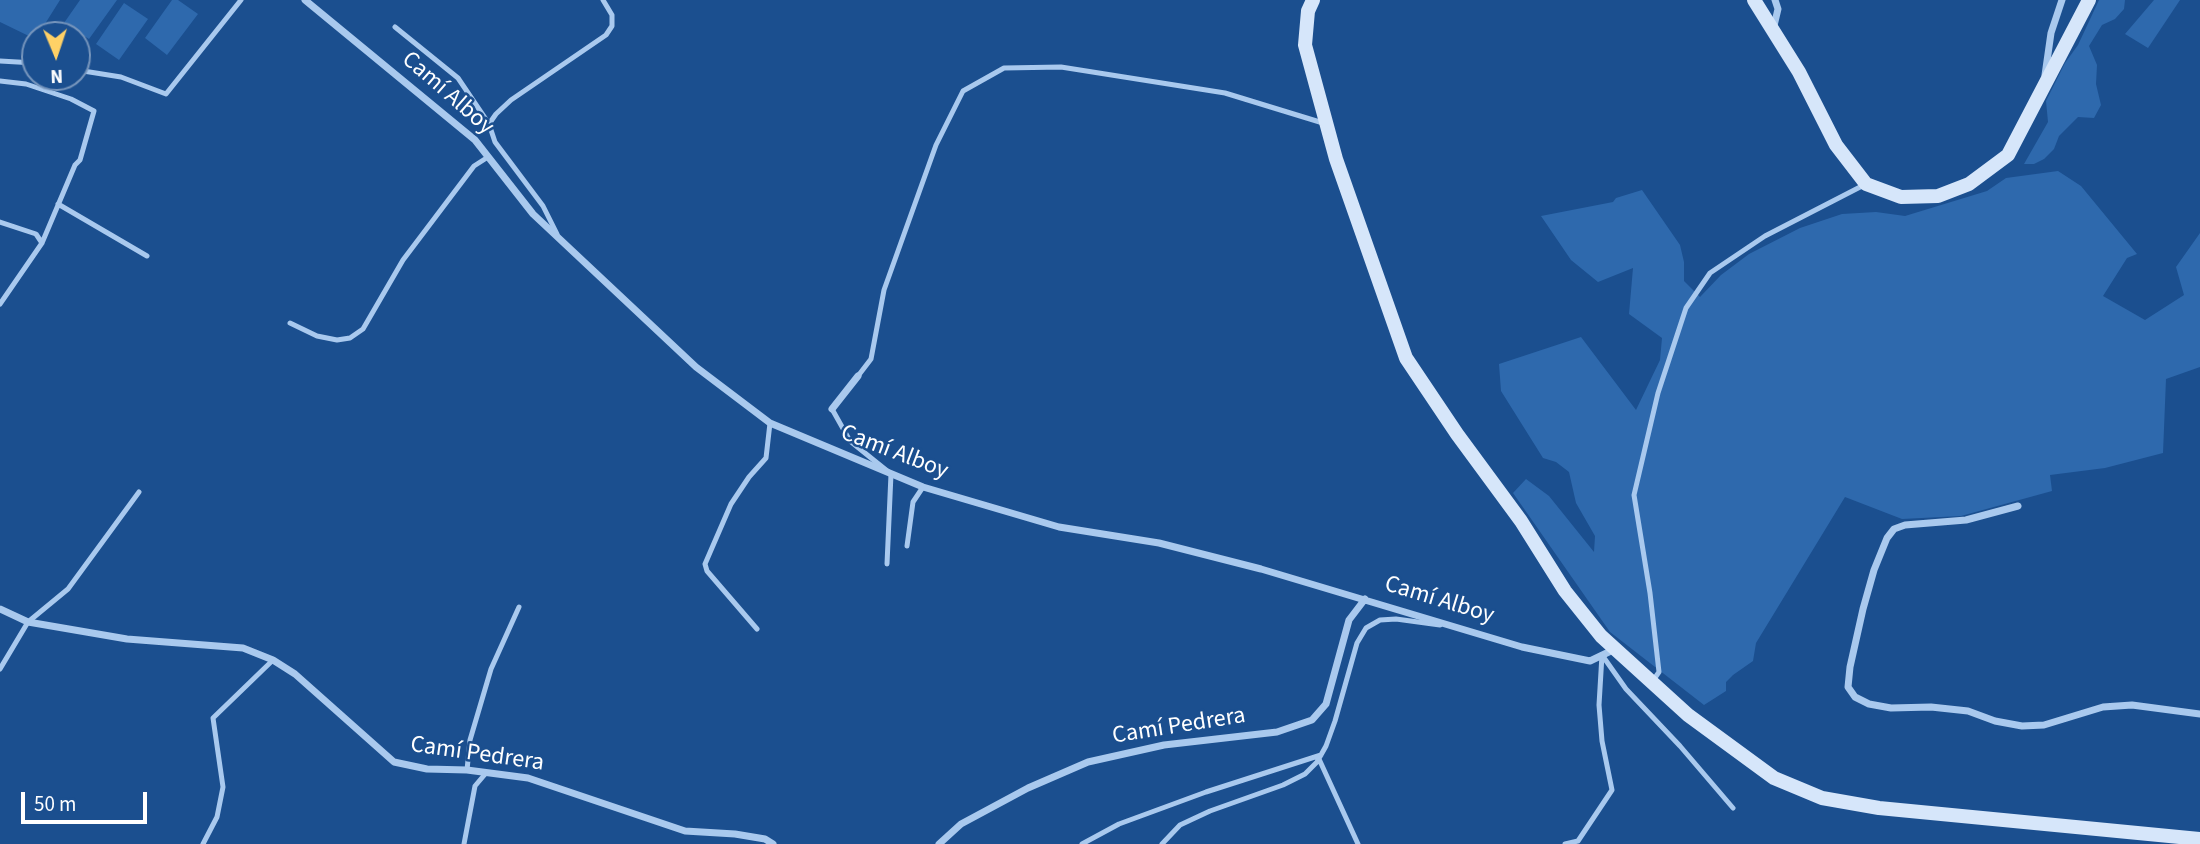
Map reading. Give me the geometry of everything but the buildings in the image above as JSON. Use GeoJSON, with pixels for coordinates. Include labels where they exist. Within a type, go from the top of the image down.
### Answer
{"type":"FeatureCollection","features":[{"type":"Feature","properties":{"kind":"main road"},"geometry":{"type":"LineString","coordinates":[[1313,0],[1308,11],[1304,45],[1336,159],[1406,358],[1457,434],[1521,521],[1565,591],[1601,636],[1609,652],[1652,682],[1688,715],[1774,778],[1822,798],[1879,808],[2200,839]]}},
{"type":"Feature","properties":{"kind":"main road"},"geometry":{"type":"LineString","coordinates":[[1754,0],[1799,72],[1836,145],[1866,184],[1900,197],[1938,196],[1969,184],[2008,155],[2089,0]]}},
{"type":"Feature","properties":{"kind":"street","name":"Camí Alboy"},"geometry":{"type":"LineString","coordinates":[[305,0],[475,139],[533,214],[560,240],[696,367],[770,423],[923,487],[1059,527],[1159,543],[1261,569],[1522,647],[1590,661],[1609,652]]}},
{"type":"Feature","properties":{"kind":"street"},"geometry":{"type":"LineString","coordinates":[[1773,31],[1779,9],[1775,0]]}},
{"type":"Feature","properties":{"kind":"street"},"geometry":{"type":"LineString","coordinates":[[2044,86],[2051,33],[2062,0]]}},
{"type":"Feature","properties":{"kind":"street"},"geometry":{"type":"LineString","coordinates":[[832,410],[858,376]]}},
{"type":"Feature","properties":{"kind":"street"},"geometry":{"type":"LineString","coordinates":[[2018,506],[1966,520],[1905,525],[1894,529],[1887,538],[1874,570],[1863,609],[1848,688],[1855,697],[1869,704],[1891,708],[1931,706],[1968,711],[1995,721],[2022,726],[2044,725],[2103,707],[2133,705],[2200,714]]}},
{"type":"Feature","properties":{"kind":"street","name":"Camí Pedrera"},"geometry":{"type":"LineString","coordinates":[[939,844],[961,824],[1028,788],[1088,762],[1164,745],[1277,732],[1312,720],[1326,704],[1349,620],[1365,599]]}},
{"type":"Feature","properties":{"kind":"street","name":"Camí Pedrera"},"geometry":{"type":"LineString","coordinates":[[0,609],[28,622],[127,639],[243,649],[274,660],[295,674],[394,762],[427,769],[467,770],[528,778],[685,831],[735,834],[765,839],[773,844]]}},
{"type":"Feature","properties":{"kind":"lane"},"geometry":{"type":"LineString","coordinates":[[91,72],[121,77],[166,94],[240,0]]}},
{"type":"Feature","properties":{"kind":"lane"},"geometry":{"type":"LineString","coordinates":[[489,124],[511,100],[606,35],[612,26],[612,15],[603,0]]}},
{"type":"Feature","properties":{"kind":"lane"},"geometry":{"type":"LineString","coordinates":[[395,27],[458,78],[480,107],[495,142],[543,206],[560,240]]}},
{"type":"Feature","properties":{"kind":"lane"},"geometry":{"type":"LineString","coordinates":[[0,61],[21,63]]}},
{"type":"Feature","properties":{"kind":"lane"},"geometry":{"type":"LineString","coordinates":[[858,376],[871,359],[884,290],[936,145],[963,91],[1004,68],[1060,67],[1225,93],[1326,124]]}},
{"type":"Feature","properties":{"kind":"lane"},"geometry":{"type":"LineString","coordinates":[[0,81],[26,84],[71,99],[94,111],[80,159],[42,243],[0,304]]}},
{"type":"Feature","properties":{"kind":"lane"},"geometry":{"type":"LineString","coordinates":[[290,323],[317,336],[337,340],[350,338],[363,329],[403,260],[474,166],[488,157]]}},
{"type":"Feature","properties":{"kind":"lane"},"geometry":{"type":"LineString","coordinates":[[1652,682],[1659,672],[1650,593],[1634,495],[1658,393],[1686,308],[1710,273],[1765,236],[1866,184]]}},
{"type":"Feature","properties":{"kind":"lane"},"geometry":{"type":"LineString","coordinates":[[58,204],[147,256]]}},
{"type":"Feature","properties":{"kind":"lane"},"geometry":{"type":"LineString","coordinates":[[0,222],[36,234],[42,243]]}},
{"type":"Feature","properties":{"kind":"lane"},"geometry":{"type":"LineString","coordinates":[[832,410],[850,441],[891,474],[887,564]]}},
{"type":"Feature","properties":{"kind":"lane"},"geometry":{"type":"LineString","coordinates":[[757,629],[707,571],[705,564],[730,504],[766,458],[770,423]]}},
{"type":"Feature","properties":{"kind":"lane"},"geometry":{"type":"LineString","coordinates":[[907,546],[913,502],[923,487]]}},
{"type":"Feature","properties":{"kind":"lane"},"geometry":{"type":"LineString","coordinates":[[0,669],[28,622],[68,589],[139,492]]}},
{"type":"Feature","properties":{"kind":"lane"},"geometry":{"type":"LineString","coordinates":[[467,770],[470,740],[491,669],[519,607]]}},
{"type":"Feature","properties":{"kind":"lane"},"geometry":{"type":"LineString","coordinates":[[1162,844],[1180,825],[1305,774],[1320,757],[1335,721],[1357,643],[1366,628],[1380,620],[1396,619],[1464,629]]}},
{"type":"Feature","properties":{"kind":"lane"},"geometry":{"type":"LineString","coordinates":[[1609,652],[1626,689],[1733,808]]}},
{"type":"Feature","properties":{"kind":"lane"},"geometry":{"type":"LineString","coordinates":[[1564,844],[1578,841],[1612,790],[1602,741],[1599,705],[1609,652]]}},
{"type":"Feature","properties":{"kind":"lane"},"geometry":{"type":"LineString","coordinates":[[203,844],[217,817],[223,787],[213,718],[274,660]]}},
{"type":"Feature","properties":{"kind":"lane"},"geometry":{"type":"LineString","coordinates":[[1082,844],[1119,824],[1206,792],[1320,757]]}},
{"type":"Feature","properties":{"kind":"lane"},"geometry":{"type":"LineString","coordinates":[[1320,757],[1359,844]]}},
{"type":"Feature","properties":{"kind":"lane"},"geometry":{"type":"LineString","coordinates":[[464,844],[475,786],[486,773]]}},
{"type":"Feature","properties":{"kind":"shaded area"},"geometry":{"type":"Polygon","coordinates":[[[0,0],[60,0],[47,21],[21,21],[21,32],[0,22],[0,0]]]}},
{"type":"Feature","properties":{"kind":"shaded area"},"geometry":{"type":"Polygon","coordinates":[[[80,0],[117,0],[91,36],[91,21],[65,21],[80,0]]]}},
{"type":"Feature","properties":{"kind":"shaded area"},"geometry":{"type":"Polygon","coordinates":[[[172,0],[178,0],[198,14],[167,55],[145,38],[172,0]]]}},
{"type":"Feature","properties":{"kind":"shaded area"},"geometry":{"type":"Polygon","coordinates":[[[2099,0],[2125,0],[2124,9],[2115,19],[2102,25],[2089,46],[2097,65],[2096,84],[2101,105],[2094,118],[2078,117],[2059,136],[2054,149],[2044,159],[2034,164],[2024,164],[2048,122],[2046,101],[2065,63],[2078,45],[2099,0]]]}},
{"type":"Feature","properties":{"kind":"shaded area"},"geometry":{"type":"Polygon","coordinates":[[[2154,0],[2180,0],[2148,48],[2125,34],[2154,0]]]}},
{"type":"Feature","properties":{"kind":"shaded area"},"geometry":{"type":"Polygon","coordinates":[[[124,3],[148,19],[119,60],[96,44],[124,3]]]}},
{"type":"Feature","properties":{"kind":"shaded area"},"geometry":{"type":"Polygon","coordinates":[[[2058,171],[2081,186],[2137,254],[2127,258],[2103,296],[2145,320],[2184,295],[2176,267],[2200,233],[2200,367],[2166,379],[2163,453],[2105,468],[2050,475],[2052,491],[1961,516],[1902,519],[1845,497],[1756,643],[1753,661],[1726,682],[1726,691],[1704,705],[1610,632],[1513,493],[1526,479],[1549,496],[1594,552],[1595,536],[1576,503],[1569,472],[1556,462],[1543,458],[1501,391],[1499,364],[1581,337],[1636,410],[1660,360],[1662,338],[1629,314],[1633,268],[1598,282],[1571,260],[1541,216],[1613,202],[1616,198],[1642,190],[1680,245],[1684,281],[1700,297],[1721,275],[1749,254],[1800,228],[1842,214],[1876,212],[1905,216],[1987,191],[2006,178],[2058,171]]]}}]}
